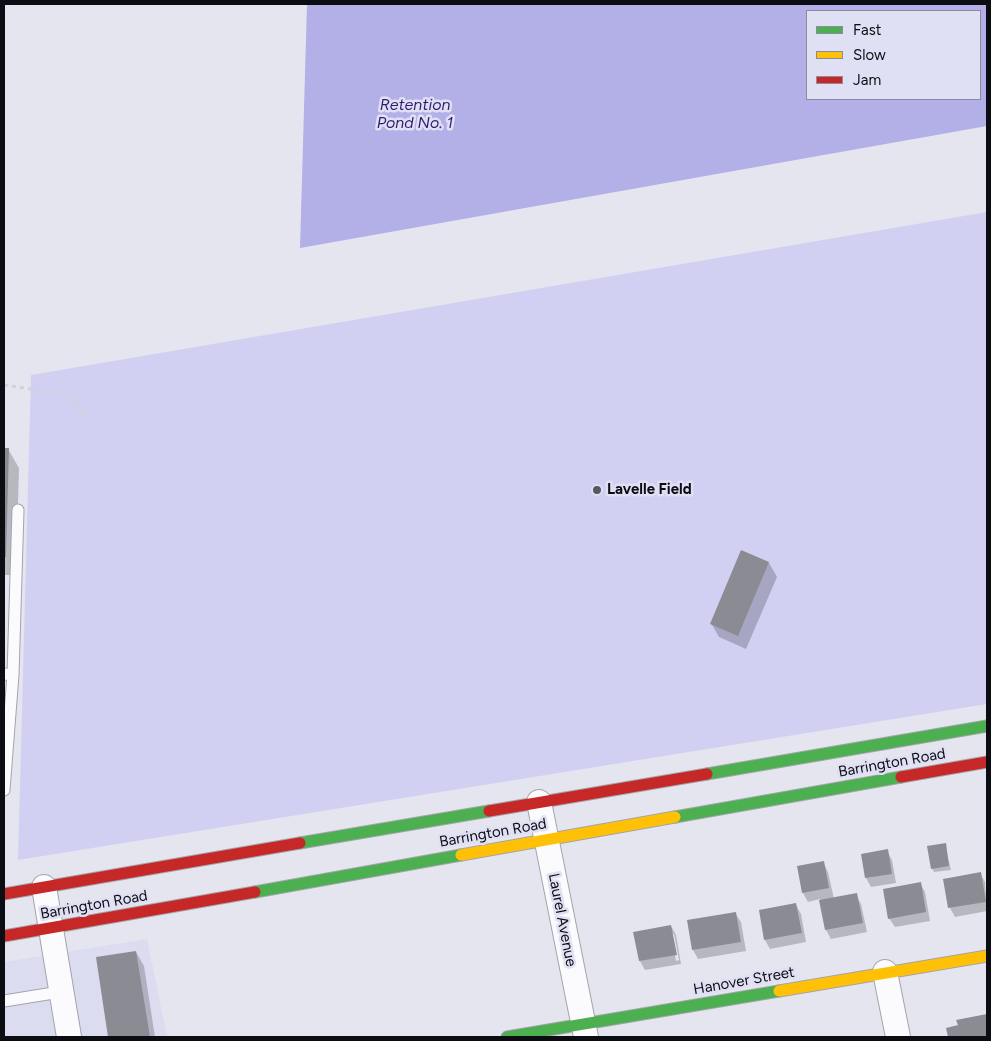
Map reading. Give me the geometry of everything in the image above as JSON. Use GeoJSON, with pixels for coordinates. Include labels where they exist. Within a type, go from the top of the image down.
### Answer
{"type":"FeatureCollection","features":[{"type":"Feature","properties":{"kind":"main road","name":"Barrington Road"},"geometry":{"type":"LineString","coordinates":[[4,894],[987,726]]}},
{"type":"Feature","properties":{"kind":"main road","name":"Barrington Road"},"geometry":{"type":"LineString","coordinates":[[4,936],[987,762]]}},
{"type":"Feature","properties":{"kind":"main road","name":"Hanover Street"},"geometry":{"type":"LineString","coordinates":[[507,1037],[584,1031],[885,972],[987,956]]}},
{"type":"Feature","properties":{"kind":"street","name":"Laurel Avenue"},"geometry":{"type":"LineString","coordinates":[[539,802],[584,1031]]}},
{"type":"Feature","properties":{"kind":"street"},"geometry":{"type":"LineString","coordinates":[[44,887],[49,929],[69,1037]]}},
{"type":"Feature","properties":{"kind":"street"},"geometry":{"type":"LineString","coordinates":[[885,972],[898,1037]]}},
{"type":"Feature","properties":{"kind":"lane"},"geometry":{"type":"LineString","coordinates":[[4,790],[9,634],[18,510]]}},
{"type":"Feature","properties":{"kind":"lane"},"geometry":{"type":"LineString","coordinates":[[4,1001],[60,992]]}},
{"type":"Feature","properties":{"kind":"path"},"geometry":{"type":"LineString","coordinates":[[4,385],[72,396],[86,419]]}},
{"type":"Feature","properties":{"kind":"shaded area"},"geometry":{"type":"Polygon","coordinates":[[[987,212],[987,704],[18,860],[31,375],[987,212]]]}},
{"type":"Feature","properties":{"kind":"shaded area"},"geometry":{"type":"Polygon","coordinates":[[[147,939],[167,1037],[4,1037],[4,962],[147,939]]]}},
{"type":"Feature","properties":{"kind":"water","name":"Retention Pond No. 1"},"geometry":{"type":"Polygon","coordinates":[[[307,4],[987,4],[987,126],[300,248],[307,4]]]}},
{"type":"Feature","properties":{"kind":"building"},"geometry":{"type":"Polygon","coordinates":[[[4,448],[9,448],[6,557],[4,557],[4,448]]]}},
{"type":"Feature","properties":{"kind":"building"},"geometry":{"type":"Polygon","coordinates":[[[741,550],[769,562],[738,636],[710,624],[741,550]]]}},
{"type":"Feature","properties":{"kind":"building"},"geometry":{"type":"Polygon","coordinates":[[[946,843],[949,866],[931,869],[927,846],[946,843]]]}},
{"type":"Feature","properties":{"kind":"building"},"geometry":{"type":"Polygon","coordinates":[[[888,849],[892,874],[865,878],[861,854],[888,849]]]}},
{"type":"Feature","properties":{"kind":"building"},"geometry":{"type":"Polygon","coordinates":[[[824,861],[829,888],[802,893],[797,866],[824,861]]]}},
{"type":"Feature","properties":{"kind":"building"},"geometry":{"type":"Polygon","coordinates":[[[981,872],[986,902],[948,908],[943,879],[981,872]]]}},
{"type":"Feature","properties":{"kind":"building"},"geometry":{"type":"Polygon","coordinates":[[[921,882],[926,912],[888,919],[883,889],[921,882]]]}},
{"type":"Feature","properties":{"kind":"building"},"geometry":{"type":"Polygon","coordinates":[[[857,893],[863,923],[825,930],[819,900],[857,893]]]}},
{"type":"Feature","properties":{"kind":"building"},"geometry":{"type":"Polygon","coordinates":[[[796,903],[802,933],[764,940],[759,910],[796,903]]]}},
{"type":"Feature","properties":{"kind":"building"},"geometry":{"type":"Polygon","coordinates":[[[736,912],[741,942],[692,950],[687,920],[736,912]]]}},
{"type":"Feature","properties":{"kind":"building"},"geometry":{"type":"Polygon","coordinates":[[[671,925],[677,955],[639,961],[633,932],[671,925]]]}},
{"type":"Feature","properties":{"kind":"building"},"geometry":{"type":"Polygon","coordinates":[[[136,951],[150,1037],[108,1037],[96,957],[136,951]]]}},
{"type":"Feature","properties":{"kind":"building"},"geometry":{"type":"Polygon","coordinates":[[[987,1014],[987,1037],[948,1037],[946,1028],[958,1025],[956,1020],[987,1014]]]}},
{"type":"Feature","properties":{"kind":"traffic: fast"},"geometry":{"type":"LineString","coordinates":[[707,774],[987,726]]}},
{"type":"Feature","properties":{"kind":"traffic: fast"},"geometry":{"type":"LineString","coordinates":[[675,817],[901,777]]}},
{"type":"Feature","properties":{"kind":"traffic: fast"},"geometry":{"type":"LineString","coordinates":[[300,843],[489,811]]}},
{"type":"Feature","properties":{"kind":"traffic: fast"},"geometry":{"type":"LineString","coordinates":[[255,892],[461,855]]}},
{"type":"Feature","properties":{"kind":"traffic: fast"},"geometry":{"type":"LineString","coordinates":[[507,1037],[779,991]]}},
{"type":"Feature","properties":{"kind":"traffic: slow"},"geometry":{"type":"LineString","coordinates":[[461,855],[675,817]]}},
{"type":"Feature","properties":{"kind":"traffic: slow"},"geometry":{"type":"LineString","coordinates":[[779,991],[987,956]]}},
{"type":"Feature","properties":{"kind":"traffic: jam"},"geometry":{"type":"LineString","coordinates":[[901,777],[987,762]]}},
{"type":"Feature","properties":{"kind":"traffic: jam"},"geometry":{"type":"LineString","coordinates":[[489,811],[707,774]]}},
{"type":"Feature","properties":{"kind":"traffic: jam"},"geometry":{"type":"LineString","coordinates":[[4,894],[300,843]]}},
{"type":"Feature","properties":{"kind":"traffic: jam"},"geometry":{"type":"LineString","coordinates":[[4,936],[255,892]]}},
{"type":"Feature","properties":{"kind":"place","name":"Lavelle Field"},"geometry":{"type":"Point","coordinates":[597,490]}}]}
